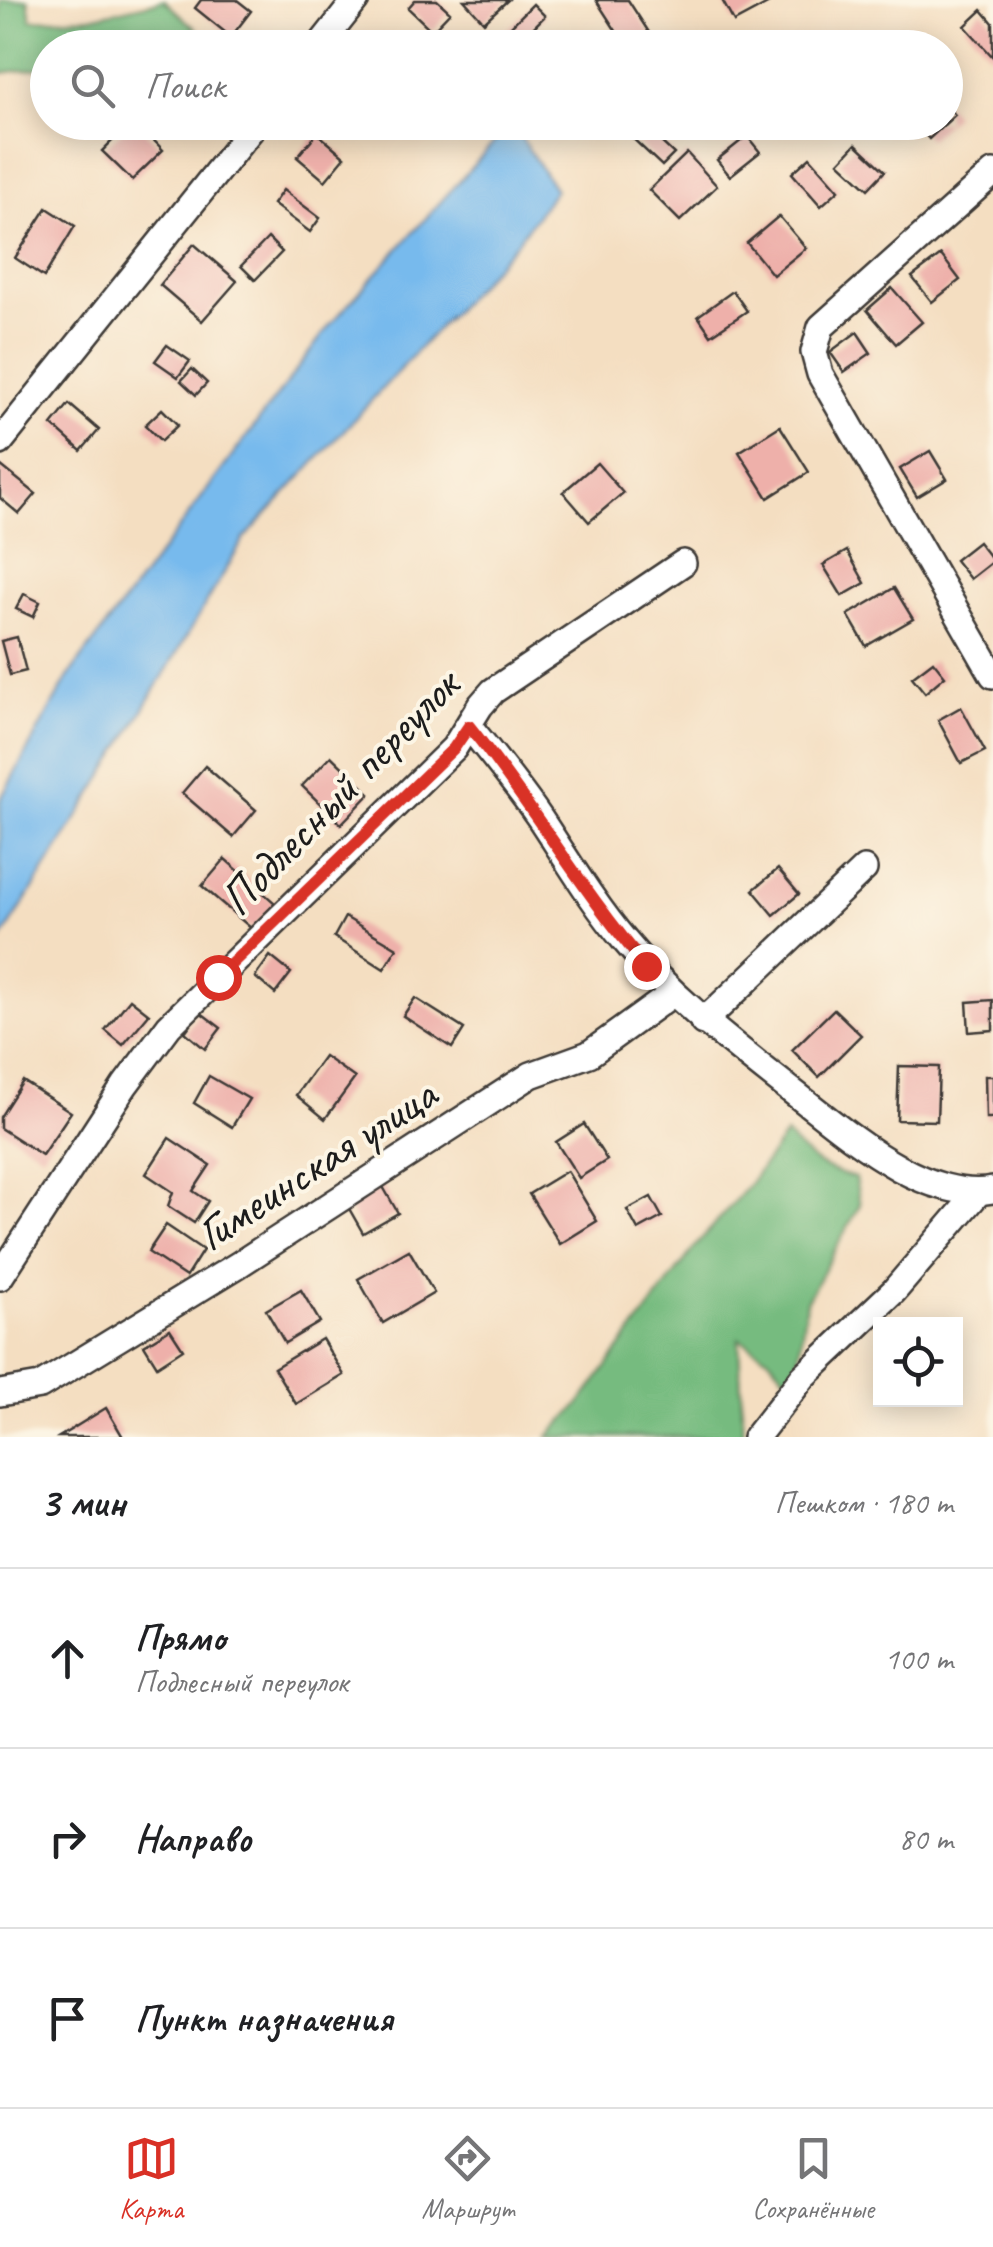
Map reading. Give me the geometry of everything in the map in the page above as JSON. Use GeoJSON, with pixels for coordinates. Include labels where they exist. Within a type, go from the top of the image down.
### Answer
{"type":"FeatureCollection","features":[{"type":"Feature","properties":{"kind":"street"},"geometry":{"type":"LineString","coordinates":[[332,30],[356,0]]}},
{"type":"Feature","properties":{"kind":"street"},"geometry":{"type":"LineString","coordinates":[[0,442],[243,140]]}},
{"type":"Feature","properties":{"kind":"street"},"geometry":{"type":"LineString","coordinates":[[993,173],[821,327],[814,352],[820,374],[993,675]]}},
{"type":"Feature","properties":{"kind":"street","name":"Подлесный переулок"},"geometry":{"type":"LineString","coordinates":[[0,1277],[114,1102],[169,1026],[454,748],[493,692],[684,563]]}},
{"type":"Feature","properties":{"kind":"street"},"geometry":{"type":"LineString","coordinates":[[469,726],[538,816],[598,906],[672,994],[703,1022],[852,1138],[901,1169],[942,1186],[985,1192]]}},
{"type":"Feature","properties":{"kind":"street"},"geometry":{"type":"LineString","coordinates":[[703,1022],[864,869]]}},
{"type":"Feature","properties":{"kind":"street","name":"Гимеинская улица"},"geometry":{"type":"LineString","coordinates":[[0,1393],[40,1386],[238,1265],[531,1075],[589,1054],[672,994]]}},
{"type":"Feature","properties":{"kind":"street"},"geometry":{"type":"LineString","coordinates":[[756,1437],[803,1377],[894,1291],[985,1192]]}},
{"type":"Feature","properties":{"kind":"green space"},"geometry":{"type":"Polygon","coordinates":[[[0,0],[28,0],[31,20],[91,17],[164,0],[197,30],[30,30],[30,69],[0,73],[0,0]]]}},
{"type":"Feature","properties":{"kind":"green space"},"geometry":{"type":"Polygon","coordinates":[[[786,1134],[816,1162],[855,1178],[860,1205],[806,1302],[799,1357],[788,1379],[768,1357],[739,1339],[743,1437],[548,1437],[578,1406],[694,1248],[786,1134]]]}},
{"type":"Feature","properties":{"kind":"water"},"geometry":{"type":"Polygon","coordinates":[[[496,140],[523,140],[555,190],[517,242],[244,539],[0,942],[0,800],[68,677],[329,326],[496,140]]]}},
{"type":"Feature","properties":{"kind":"building"},"geometry":{"type":"Polygon","coordinates":[[[201,0],[237,0],[251,11],[236,30],[222,30],[195,8],[201,0]]]}},
{"type":"Feature","properties":{"kind":"building"},"geometry":{"type":"Polygon","coordinates":[[[415,0],[437,0],[450,12],[431,30],[408,8],[415,0]]]}},
{"type":"Feature","properties":{"kind":"building"},"geometry":{"type":"Polygon","coordinates":[[[464,0],[508,0],[484,22],[464,0]]]}},
{"type":"Feature","properties":{"kind":"building"},"geometry":{"type":"Polygon","coordinates":[[[596,0],[628,0],[647,30],[615,30],[596,0]]]}},
{"type":"Feature","properties":{"kind":"building"},"geometry":{"type":"Polygon","coordinates":[[[722,0],[775,0],[734,22],[722,0]]]}},
{"type":"Feature","properties":{"kind":"building"},"geometry":{"type":"Polygon","coordinates":[[[533,4],[545,16],[531,30],[507,30],[533,4]]]}},
{"type":"Feature","properties":{"kind":"building"},"geometry":{"type":"Polygon","coordinates":[[[982,10],[993,23],[993,57],[965,26],[982,10]]]}},
{"type":"Feature","properties":{"kind":"building"},"geometry":{"type":"Polygon","coordinates":[[[113,140],[153,140],[163,150],[132,180],[102,151],[113,140]]]}},
{"type":"Feature","properties":{"kind":"building"},"geometry":{"type":"Polygon","coordinates":[[[311,140],[325,140],[345,157],[325,181],[297,157],[311,140]]]}},
{"type":"Feature","properties":{"kind":"building"},"geometry":{"type":"Polygon","coordinates":[[[634,140],[659,140],[674,154],[662,166],[634,140]]]}},
{"type":"Feature","properties":{"kind":"building"},"geometry":{"type":"Polygon","coordinates":[[[742,140],[750,140],[760,152],[730,176],[717,160],[742,140]]]}},
{"type":"Feature","properties":{"kind":"building"},"geometry":{"type":"Polygon","coordinates":[[[856,144],[885,171],[868,189],[839,162],[856,144]]]}},
{"type":"Feature","properties":{"kind":"building"},"geometry":{"type":"Polygon","coordinates":[[[687,153],[717,186],[680,221],[649,190],[687,153]]]}},
{"type":"Feature","properties":{"kind":"building"},"geometry":{"type":"Polygon","coordinates":[[[810,157],[839,190],[821,206],[792,173],[810,157]]]}},
{"type":"Feature","properties":{"kind":"building"},"geometry":{"type":"Polygon","coordinates":[[[283,190],[320,218],[310,232],[273,204],[283,190]]]}},
{"type":"Feature","properties":{"kind":"building"},"geometry":{"type":"Polygon","coordinates":[[[47,208],[75,226],[44,277],[15,258],[47,208]]]}},
{"type":"Feature","properties":{"kind":"building"},"geometry":{"type":"Polygon","coordinates":[[[779,216],[806,248],[773,275],[747,243],[779,216]]]}},
{"type":"Feature","properties":{"kind":"building"},"geometry":{"type":"Polygon","coordinates":[[[268,238],[282,252],[255,280],[241,266],[268,238]]]}},
{"type":"Feature","properties":{"kind":"building"},"geometry":{"type":"Polygon","coordinates":[[[194,244],[237,281],[202,321],[160,285],[194,244]]]}},
{"type":"Feature","properties":{"kind":"building"},"geometry":{"type":"Polygon","coordinates":[[[941,255],[960,280],[932,302],[912,277],[941,255]]]}},
{"type":"Feature","properties":{"kind":"building"},"geometry":{"type":"Polygon","coordinates":[[[892,288],[922,322],[896,344],[867,310],[892,288]]]}},
{"type":"Feature","properties":{"kind":"building"},"geometry":{"type":"Polygon","coordinates":[[[733,291],[747,311],[711,335],[698,316],[733,291]]]}},
{"type":"Feature","properties":{"kind":"building"},"geometry":{"type":"Polygon","coordinates":[[[857,332],[871,353],[844,372],[830,352],[857,332]]]}},
{"type":"Feature","properties":{"kind":"building"},"geometry":{"type":"Polygon","coordinates":[[[167,345],[190,361],[178,377],[155,361],[167,345]]]}},
{"type":"Feature","properties":{"kind":"building"},"geometry":{"type":"Polygon","coordinates":[[[192,369],[207,383],[196,395],[181,381],[192,369]]]}},
{"type":"Feature","properties":{"kind":"building"},"geometry":{"type":"Polygon","coordinates":[[[69,404],[99,430],[81,451],[52,425],[69,404]]]}},
{"type":"Feature","properties":{"kind":"building"},"geometry":{"type":"Polygon","coordinates":[[[162,409],[178,425],[161,441],[145,425],[162,409]]]}},
{"type":"Feature","properties":{"kind":"building"},"geometry":{"type":"Polygon","coordinates":[[[780,426],[809,472],[768,498],[739,452],[780,426]]]}},
{"type":"Feature","properties":{"kind":"building"},"geometry":{"type":"Polygon","coordinates":[[[930,451],[947,479],[917,497],[900,469],[930,451]]]}},
{"type":"Feature","properties":{"kind":"building"},"geometry":{"type":"Polygon","coordinates":[[[597,463],[623,493],[589,522],[563,492],[597,463]]]}},
{"type":"Feature","properties":{"kind":"building"},"geometry":{"type":"Polygon","coordinates":[[[0,465],[36,494],[19,514],[0,498],[0,465]]]}},
{"type":"Feature","properties":{"kind":"building"},"geometry":{"type":"Polygon","coordinates":[[[978,542],[993,561],[970,579],[955,560],[978,542]]]}},
{"type":"Feature","properties":{"kind":"building"},"geometry":{"type":"Polygon","coordinates":[[[847,551],[865,583],[842,596],[823,565],[847,551]]]}},
{"type":"Feature","properties":{"kind":"building"},"geometry":{"type":"Polygon","coordinates":[[[894,588],[913,619],[866,646],[848,615],[894,588]]]}},
{"type":"Feature","properties":{"kind":"building"},"geometry":{"type":"Polygon","coordinates":[[[24,594],[40,602],[33,617],[16,609],[24,594]]]}},
{"type":"Feature","properties":{"kind":"building"},"geometry":{"type":"Polygon","coordinates":[[[17,637],[26,671],[10,675],[1,641],[17,637]]]}},
{"type":"Feature","properties":{"kind":"building"},"geometry":{"type":"Polygon","coordinates":[[[933,661],[945,676],[925,693],[912,677],[933,661]]]}},
{"type":"Feature","properties":{"kind":"building"},"geometry":{"type":"Polygon","coordinates":[[[961,707],[985,751],[961,763],[938,720],[961,707]]]}},
{"type":"Feature","properties":{"kind":"building"},"geometry":{"type":"Polygon","coordinates":[[[331,756],[370,794],[341,824],[302,786],[331,756]]]}},
{"type":"Feature","properties":{"kind":"building"},"geometry":{"type":"Polygon","coordinates":[[[205,766],[256,810],[233,837],[182,793],[205,766]]]}},
{"type":"Feature","properties":{"kind":"building"},"geometry":{"type":"Polygon","coordinates":[[[225,859],[275,903],[252,929],[202,886],[225,859]]]}},
{"type":"Feature","properties":{"kind":"building"},"geometry":{"type":"Polygon","coordinates":[[[778,869],[799,894],[774,915],[753,890],[778,869]]]}},
{"type":"Feature","properties":{"kind":"building"},"geometry":{"type":"Polygon","coordinates":[[[345,917],[397,948],[384,969],[334,937],[345,917]]]}},
{"type":"Feature","properties":{"kind":"building"},"geometry":{"type":"Polygon","coordinates":[[[270,956],[291,973],[275,994],[255,977],[270,956]]]}},
{"type":"Feature","properties":{"kind":"building"},"geometry":{"type":"Polygon","coordinates":[[[415,998],[464,1029],[452,1048],[403,1016],[415,998]]]}},
{"type":"Feature","properties":{"kind":"building"},"geometry":{"type":"Polygon","coordinates":[[[130,999],[149,1014],[123,1045],[105,1030],[130,999]]]}},
{"type":"Feature","properties":{"kind":"building"},"geometry":{"type":"Polygon","coordinates":[[[993,1000],[993,1030],[969,1032],[967,1002],[993,1000]]]}},
{"type":"Feature","properties":{"kind":"building"},"geometry":{"type":"Polygon","coordinates":[[[834,1009],[861,1035],[819,1077],[792,1050],[834,1009]]]}},
{"type":"Feature","properties":{"kind":"building"},"geometry":{"type":"Polygon","coordinates":[[[200,1012],[221,1028],[205,1049],[185,1032],[200,1012]]]}},
{"type":"Feature","properties":{"kind":"building"},"geometry":{"type":"Polygon","coordinates":[[[324,1056],[355,1078],[325,1119],[296,1095],[324,1056]]]}},
{"type":"Feature","properties":{"kind":"building"},"geometry":{"type":"Polygon","coordinates":[[[899,1066],[939,1067],[937,1121],[897,1120],[899,1066]]]}},
{"type":"Feature","properties":{"kind":"building"},"geometry":{"type":"Polygon","coordinates":[[[209,1076],[249,1099],[232,1127],[194,1103],[209,1076]]]}},
{"type":"Feature","properties":{"kind":"building"},"geometry":{"type":"Polygon","coordinates":[[[985,1076],[993,1076],[993,1118],[986,1118],[985,1076]]]}},
{"type":"Feature","properties":{"kind":"building"},"geometry":{"type":"Polygon","coordinates":[[[23,1081],[71,1112],[42,1155],[0,1128],[0,1117],[23,1081]]]}},
{"type":"Feature","properties":{"kind":"building"},"geometry":{"type":"Polygon","coordinates":[[[584,1124],[607,1160],[579,1178],[556,1142],[584,1124]]]}},
{"type":"Feature","properties":{"kind":"building"},"geometry":{"type":"Polygon","coordinates":[[[169,1138],[210,1165],[193,1191],[208,1201],[194,1223],[168,1206],[173,1192],[146,1174],[169,1138]]]}},
{"type":"Feature","properties":{"kind":"building"},"geometry":{"type":"Polygon","coordinates":[[[567,1171],[597,1221],[560,1244],[529,1194],[567,1171]]]}},
{"type":"Feature","properties":{"kind":"building"},"geometry":{"type":"Polygon","coordinates":[[[382,1185],[398,1213],[363,1233],[347,1205],[382,1185]]]}},
{"type":"Feature","properties":{"kind":"building"},"geometry":{"type":"Polygon","coordinates":[[[651,1197],[662,1217],[638,1230],[627,1210],[651,1197]]]}},
{"type":"Feature","properties":{"kind":"building"},"geometry":{"type":"Polygon","coordinates":[[[166,1225],[203,1250],[186,1277],[148,1252],[166,1225]]]}},
{"type":"Feature","properties":{"kind":"building"},"geometry":{"type":"Polygon","coordinates":[[[409,1250],[434,1293],[383,1323],[358,1279],[409,1250]]]}},
{"type":"Feature","properties":{"kind":"building"},"geometry":{"type":"Polygon","coordinates":[[[301,1290],[320,1322],[285,1343],[266,1310],[301,1290]]]}},
{"type":"Feature","properties":{"kind":"building"},"geometry":{"type":"Polygon","coordinates":[[[170,1329],[183,1349],[157,1366],[144,1345],[170,1329]]]}},
{"type":"Feature","properties":{"kind":"building"},"geometry":{"type":"Polygon","coordinates":[[[322,1339],[344,1375],[296,1404],[274,1368],[322,1339]]]}},
{"type":"Feature","properties":{"kind":"building"},"geometry":{"type":"Polygon","coordinates":[[[106,1408],[123,1437],[59,1437],[106,1408]]]}},
{"type":"Feature","properties":{"kind":"route"},"geometry":{"type":"LineString","coordinates":[[218,977],[454,748],[469,726],[538,816],[580,882],[646,966]]}}]}
